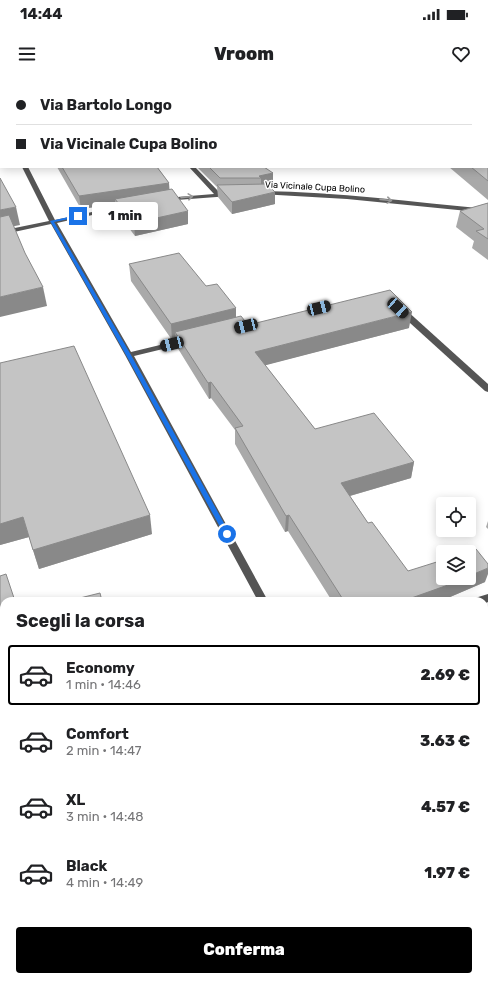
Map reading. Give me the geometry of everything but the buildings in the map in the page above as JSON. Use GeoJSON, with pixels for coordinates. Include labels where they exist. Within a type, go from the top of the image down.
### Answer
{"type":"FeatureCollection","features":[{"type":"Feature","properties":{"kind":"street"},"geometry":{"type":"LineString","coordinates":[[25,168],[52,221],[129,355],[261,597]]}},
{"type":"Feature","properties":{"kind":"street"},"geometry":{"type":"LineString","coordinates":[[193,168],[218,194]]}},
{"type":"Feature","properties":{"kind":"street","name":"Via Vicinale Cupa Bolino"},"geometry":{"type":"LineString","coordinates":[[257,193],[304,194],[376,199],[488,211]]}},
{"type":"Feature","properties":{"kind":"street"},"geometry":{"type":"LineString","coordinates":[[160,201],[218,194],[241,194]]}},
{"type":"Feature","properties":{"kind":"street"},"geometry":{"type":"LineString","coordinates":[[0,233],[134,205]]}},
{"type":"Feature","properties":{"kind":"street"},"geometry":{"type":"LineString","coordinates":[[398,308],[488,389]]}},
{"type":"Feature","properties":{"kind":"street"},"geometry":{"type":"LineString","coordinates":[[129,355],[196,338]]}},
{"type":"Feature","properties":{"kind":"route"},"geometry":{"type":"LineString","coordinates":[[78,216],[52,221],[129,355],[227,534]]}}]}
